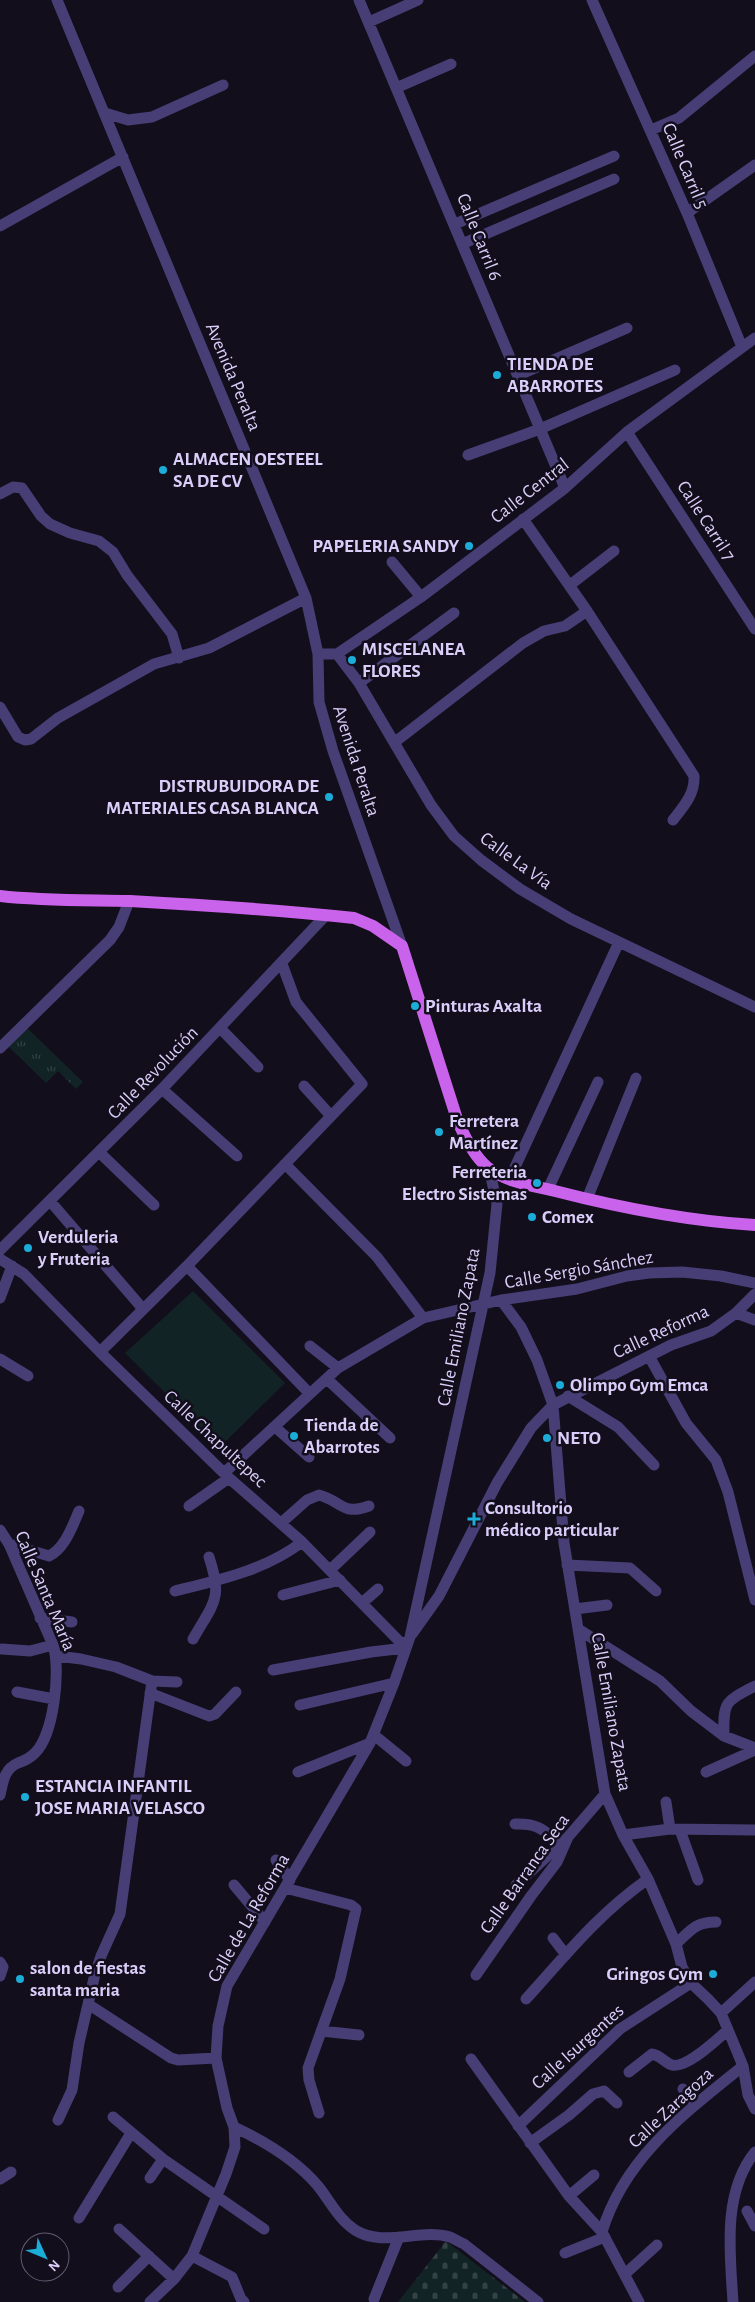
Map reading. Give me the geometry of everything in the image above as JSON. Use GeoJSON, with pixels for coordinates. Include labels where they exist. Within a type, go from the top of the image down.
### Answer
{"type":"FeatureCollection","features":[{"type":"Feature","properties":{"kind":"main road"},"geometry":{"type":"LineString","coordinates":[[0,896],[37,900],[129,901],[354,918],[369,923],[402,946],[457,1119],[473,1149],[488,1168],[510,1178],[587,1199],[674,1216],[755,1225]]}},
{"type":"Feature","properties":{"kind":"street","name":"Avenida Peralta"},"geometry":{"type":"LineString","coordinates":[[57,0],[306,598],[318,654],[319,702],[333,751],[402,946]]}},
{"type":"Feature","properties":{"kind":"street","name":"Calle Carril 6"},"geometry":{"type":"LineString","coordinates":[[359,0],[519,375],[565,488]]}},
{"type":"Feature","properties":{"kind":"street"},"geometry":{"type":"LineString","coordinates":[[369,22],[418,0]]}},
{"type":"Feature","properties":{"kind":"street","name":"Calle Carril 5"},"geometry":{"type":"LineString","coordinates":[[592,0],[687,213],[742,347]]}},
{"type":"Feature","properties":{"kind":"street"},"geometry":{"type":"LineString","coordinates":[[650,130],[679,118],[689,111],[755,56]]}},
{"type":"Feature","properties":{"kind":"street"},"geometry":{"type":"LineString","coordinates":[[396,88],[451,64]]}},
{"type":"Feature","properties":{"kind":"street"},"geometry":{"type":"LineString","coordinates":[[105,114],[128,120],[152,117],[223,85]]}},
{"type":"Feature","properties":{"kind":"street"},"geometry":{"type":"LineString","coordinates":[[455,224],[614,156]]}},
{"type":"Feature","properties":{"kind":"street"},"geometry":{"type":"LineString","coordinates":[[0,226],[123,157]]}},
{"type":"Feature","properties":{"kind":"street"},"geometry":{"type":"LineString","coordinates":[[687,213],[755,165]]}},
{"type":"Feature","properties":{"kind":"street"},"geometry":{"type":"LineString","coordinates":[[462,244],[614,179]]}},
{"type":"Feature","properties":{"kind":"street"},"geometry":{"type":"LineString","coordinates":[[519,375],[627,328]]}},
{"type":"Feature","properties":{"kind":"street","name":"Calle Central"},"geometry":{"type":"LineString","coordinates":[[337,654],[421,597],[565,488],[627,432],[755,338]]}},
{"type":"Feature","properties":{"kind":"street"},"geometry":{"type":"LineString","coordinates":[[468,455],[540,429],[675,370]]}},
{"type":"Feature","properties":{"kind":"street","name":"Calle Carril 7"},"geometry":{"type":"LineString","coordinates":[[627,432],[755,629]]}},
{"type":"Feature","properties":{"kind":"street"},"geometry":{"type":"LineString","coordinates":[[0,494],[13,487],[22,488],[40,516],[50,524],[106,545],[172,634],[178,658]]}},
{"type":"Feature","properties":{"kind":"street"},"geometry":{"type":"LineString","coordinates":[[522,519],[588,610],[694,776],[695,782],[690,798],[673,820]]}},
{"type":"Feature","properties":{"kind":"street"},"geometry":{"type":"LineString","coordinates":[[570,585],[614,552]]}},
{"type":"Feature","properties":{"kind":"street"},"geometry":{"type":"LineString","coordinates":[[392,562],[421,597]]}},
{"type":"Feature","properties":{"kind":"street"},"geometry":{"type":"LineString","coordinates":[[0,707],[18,736],[25,740],[31,739],[58,718],[146,668],[164,660],[178,658],[209,648],[306,598]]}},
{"type":"Feature","properties":{"kind":"street"},"geometry":{"type":"LineString","coordinates":[[395,742],[523,643],[544,632],[565,626],[588,610]]}},
{"type":"Feature","properties":{"kind":"street"},"geometry":{"type":"LineString","coordinates":[[359,683],[454,613]]}},
{"type":"Feature","properties":{"kind":"street"},"geometry":{"type":"LineString","coordinates":[[318,654],[337,654]]}},
{"type":"Feature","properties":{"kind":"street","name":"Calle La Vía"},"geometry":{"type":"LineString","coordinates":[[337,654],[359,683],[431,805],[454,836],[481,860],[520,889],[571,919],[755,1007]]}},
{"type":"Feature","properties":{"kind":"street"},"geometry":{"type":"LineString","coordinates":[[0,1048],[110,940],[119,927],[129,901]]}},
{"type":"Feature","properties":{"kind":"street","name":"Calle Revolución"},"geometry":{"type":"LineString","coordinates":[[0,1250],[162,1089],[326,916]]}},
{"type":"Feature","properties":{"kind":"street"},"geometry":{"type":"LineString","coordinates":[[510,1178],[619,942]]}},
{"type":"Feature","properties":{"kind":"street"},"geometry":{"type":"LineString","coordinates":[[100,1352],[187,1266],[362,1082],[296,1002],[282,964]]}},
{"type":"Feature","properties":{"kind":"street"},"geometry":{"type":"LineString","coordinates":[[220,1028],[258,1067]]}},
{"type":"Feature","properties":{"kind":"street"},"geometry":{"type":"LineString","coordinates":[[587,1199],[636,1078]]}},
{"type":"Feature","properties":{"kind":"street"},"geometry":{"type":"LineString","coordinates":[[548,1189],[598,1082]]}},
{"type":"Feature","properties":{"kind":"street"},"geometry":{"type":"LineString","coordinates":[[304,1086],[331,1116]]}},
{"type":"Feature","properties":{"kind":"street"},"geometry":{"type":"LineString","coordinates":[[162,1089],[236,1156]]}},
{"type":"Feature","properties":{"kind":"street"},"geometry":{"type":"LineString","coordinates":[[99,1152],[154,1205]]}},
{"type":"Feature","properties":{"kind":"street"},"geometry":{"type":"LineString","coordinates":[[285,1164],[377,1257],[423,1318]]}},
{"type":"Feature","properties":{"kind":"street","name":"Calle Emiliano Zapata"},"geometry":{"type":"LineString","coordinates":[[407,1643],[484,1305],[496,1225],[496,1204],[488,1168]]}},
{"type":"Feature","properties":{"kind":"street"},"geometry":{"type":"LineString","coordinates":[[50,1201],[143,1309]]}},
{"type":"Feature","properties":{"kind":"street","name":"Calle Chapultepec"},"geometry":{"type":"LineString","coordinates":[[0,1259],[24,1274],[100,1352],[227,1476],[302,1542],[399,1641],[407,1643]]}},
{"type":"Feature","properties":{"kind":"street"},"geometry":{"type":"LineString","coordinates":[[0,1298],[12,1266]]}},
{"type":"Feature","properties":{"kind":"street"},"geometry":{"type":"LineString","coordinates":[[187,1266],[309,1393]]}},
{"type":"Feature","properties":{"kind":"street","name":"Calle Sergio Sánchez"},"geometry":{"type":"LineString","coordinates":[[189,1506],[227,1476],[309,1393],[338,1368],[423,1318],[501,1300],[577,1290],[627,1276],[649,1273],[682,1272],[721,1276],[755,1283]]}},
{"type":"Feature","properties":{"kind":"street","name":"Calle Reforma"},"geometry":{"type":"LineString","coordinates":[[407,1643],[439,1596],[497,1483],[531,1428],[552,1405],[671,1345],[711,1331],[736,1313],[755,1294]]}},
{"type":"Feature","properties":{"kind":"street","name":"Calle Emiliano Zapata"},"geometry":{"type":"LineString","coordinates":[[501,1300],[521,1327],[538,1360],[552,1405],[567,1566],[605,1794],[623,1835],[648,1879],[676,1944],[682,1967],[691,1983],[721,2013],[743,2066],[748,2096],[755,2109]]}},
{"type":"Feature","properties":{"kind":"street"},"geometry":{"type":"LineString","coordinates":[[736,1313],[755,1320]]}},
{"type":"Feature","properties":{"kind":"street"},"geometry":{"type":"LineString","coordinates":[[310,1346],[338,1368]]}},
{"type":"Feature","properties":{"kind":"street"},"geometry":{"type":"LineString","coordinates":[[649,1356],[686,1423],[716,1460],[728,1492],[755,1600]]}},
{"type":"Feature","properties":{"kind":"street"},"geometry":{"type":"LineString","coordinates":[[0,1359],[28,1376]]}},
{"type":"Feature","properties":{"kind":"street"},"geometry":{"type":"LineString","coordinates":[[327,1379],[390,1438]]}},
{"type":"Feature","properties":{"kind":"street"},"geometry":{"type":"LineString","coordinates":[[568,1396],[604,1416],[618,1427],[654,1465]]}},
{"type":"Feature","properties":{"kind":"street"},"geometry":{"type":"LineString","coordinates":[[275,1427],[308,1457]]}},
{"type":"Feature","properties":{"kind":"street"},"geometry":{"type":"LineString","coordinates":[[281,1523],[307,1500],[318,1495],[349,1510],[357,1510],[369,1506]]}},
{"type":"Feature","properties":{"kind":"street"},"geometry":{"type":"LineString","coordinates":[[9,1544],[50,1556],[63,1544],[79,1511]]}},
{"type":"Feature","properties":{"kind":"street","name":"Calle Santa María"},"geometry":{"type":"LineString","coordinates":[[0,1530],[9,1544],[53,1645],[57,1656],[58,1674],[54,1699],[41,1743],[35,1753],[9,1769],[5,1774],[0,1795]]}},
{"type":"Feature","properties":{"kind":"street"},"geometry":{"type":"LineString","coordinates":[[330,1570],[370,1532]]}},
{"type":"Feature","properties":{"kind":"street"},"geometry":{"type":"LineString","coordinates":[[175,1590],[217,1581],[265,1564],[290,1552],[302,1542]]}},
{"type":"Feature","properties":{"kind":"street"},"geometry":{"type":"LineString","coordinates":[[193,1639],[214,1603],[217,1581],[209,1557]]}},
{"type":"Feature","properties":{"kind":"street"},"geometry":{"type":"LineString","coordinates":[[567,1566],[630,1568],[656,1591]]}},
{"type":"Feature","properties":{"kind":"street"},"geometry":{"type":"LineString","coordinates":[[284,1595],[340,1580]]}},
{"type":"Feature","properties":{"kind":"street"},"geometry":{"type":"LineString","coordinates":[[362,1602],[378,1589]]}},
{"type":"Feature","properties":{"kind":"street"},"geometry":{"type":"LineString","coordinates":[[575,1609],[607,1606]]}},
{"type":"Feature","properties":{"kind":"street"},"geometry":{"type":"LineString","coordinates":[[40,1618],[72,1622]]}},
{"type":"Feature","properties":{"kind":"street"},"geometry":{"type":"LineString","coordinates":[[578,1629],[660,1681],[691,1711],[724,1736],[755,1749]]}},
{"type":"Feature","properties":{"kind":"street"},"geometry":{"type":"LineString","coordinates":[[273,1670],[371,1652],[407,1643]]}},
{"type":"Feature","properties":{"kind":"street","name":"Calle de La Reforma"},"geometry":{"type":"LineString","coordinates":[[150,2302],[174,2279],[192,2256],[235,2147],[234,2127],[227,2108],[216,2058],[218,2026],[227,1986],[372,1739],[407,1643]]}},
{"type":"Feature","properties":{"kind":"street"},"geometry":{"type":"LineString","coordinates":[[2,1649],[30,1651],[53,1645]]}},
{"type":"Feature","properties":{"kind":"street"},"geometry":{"type":"LineString","coordinates":[[57,1656],[80,1659],[116,1668],[152,1681],[176,1682]]}},
{"type":"Feature","properties":{"kind":"street"},"geometry":{"type":"LineString","coordinates":[[58,2120],[72,2090],[88,2004],[101,1956],[120,1914],[152,1681]]}},
{"type":"Feature","properties":{"kind":"street"},"geometry":{"type":"LineString","coordinates":[[300,1705],[394,1683]]}},
{"type":"Feature","properties":{"kind":"street"},"geometry":{"type":"LineString","coordinates":[[724,1736],[724,1711],[733,1698],[755,1686]]}},
{"type":"Feature","properties":{"kind":"street"},"geometry":{"type":"LineString","coordinates":[[17,1692],[54,1699]]}},
{"type":"Feature","properties":{"kind":"street"},"geometry":{"type":"LineString","coordinates":[[150,1693],[209,1716],[215,1714],[236,1692]]}},
{"type":"Feature","properties":{"kind":"street"},"geometry":{"type":"LineString","coordinates":[[298,1772],[372,1739],[406,1761]]}},
{"type":"Feature","properties":{"kind":"street"},"geometry":{"type":"LineString","coordinates":[[706,1772],[755,1749]]}},
{"type":"Feature","properties":{"kind":"street","name":"Calle Barranca Seca"},"geometry":{"type":"LineString","coordinates":[[476,1975],[557,1862],[564,1841],[605,1794]]}},
{"type":"Feature","properties":{"kind":"street"},"geometry":{"type":"LineString","coordinates":[[666,1802],[675,1830],[698,1880]]}},
{"type":"Feature","properties":{"kind":"street"},"geometry":{"type":"LineString","coordinates":[[515,1824],[537,1826],[564,1841],[516,1885]]}},
{"type":"Feature","properties":{"kind":"street"},"geometry":{"type":"LineString","coordinates":[[623,1835],[675,1830],[755,1830]]}},
{"type":"Feature","properties":{"kind":"street"},"geometry":{"type":"LineString","coordinates":[[276,1860],[288,1884],[351,1904],[356,1909],[340,1979],[309,2061],[307,2073],[319,2113]]}},
{"type":"Feature","properties":{"kind":"street"},"geometry":{"type":"LineString","coordinates":[[526,1999],[598,1919],[621,1898],[648,1879]]}},
{"type":"Feature","properties":{"kind":"street"},"geometry":{"type":"LineString","coordinates":[[234,1885],[265,1922]]}},
{"type":"Feature","properties":{"kind":"street"},"geometry":{"type":"LineString","coordinates":[[676,1944],[694,1927],[703,1922],[716,1922]]}},
{"type":"Feature","properties":{"kind":"street"},"geometry":{"type":"LineString","coordinates":[[553,1938],[566,1955]]}},
{"type":"Feature","properties":{"kind":"street"},"geometry":{"type":"LineString","coordinates":[[0,1962],[2,1972],[0,1976]]}},
{"type":"Feature","properties":{"kind":"street"},"geometry":{"type":"LineString","coordinates":[[721,2013],[755,1982]]}},
{"type":"Feature","properties":{"kind":"street","name":"Calle Isurgentes"},"geometry":{"type":"LineString","coordinates":[[518,2126],[620,2030],[691,1983]]}},
{"type":"Feature","properties":{"kind":"street"},"geometry":{"type":"LineString","coordinates":[[88,2004],[171,2058],[178,2060],[216,2058]]}},
{"type":"Feature","properties":{"kind":"street"},"geometry":{"type":"LineString","coordinates":[[321,2030],[359,2035]]}},
{"type":"Feature","properties":{"kind":"street"},"geometry":{"type":"LineString","coordinates":[[629,2072],[652,2054],[672,2065],[685,2064],[728,2030]]}},
{"type":"Feature","properties":{"kind":"street"},"geometry":{"type":"LineString","coordinates":[[472,2059],[569,2196],[603,2235],[639,2302]]}},
{"type":"Feature","properties":{"kind":"street","name":"Calle Zaragoza"},"geometry":{"type":"LineString","coordinates":[[603,2235],[607,2214],[619,2190],[645,2153],[696,2104],[743,2066]]}},
{"type":"Feature","properties":{"kind":"street"},"geometry":{"type":"LineString","coordinates":[[683,2089],[696,2104]]}},
{"type":"Feature","properties":{"kind":"street"},"geometry":{"type":"LineString","coordinates":[[530,2143],[569,2115],[593,2094],[604,2091],[617,2103]]}},
{"type":"Feature","properties":{"kind":"street"},"geometry":{"type":"LineString","coordinates":[[113,2117],[163,2159],[264,2230]]}},
{"type":"Feature","properties":{"kind":"street"},"geometry":{"type":"LineString","coordinates":[[234,2127],[268,2145],[286,2158],[317,2185],[345,2222],[355,2230],[364,2235],[378,2237],[438,2235],[451,2237],[464,2244],[538,2302]]}},
{"type":"Feature","properties":{"kind":"street"},"geometry":{"type":"LineString","coordinates":[[79,2218],[130,2132]]}},
{"type":"Feature","properties":{"kind":"street"},"geometry":{"type":"LineString","coordinates":[[733,2302],[730,2255],[731,2217],[741,2173],[755,2152]]}},
{"type":"Feature","properties":{"kind":"street"},"geometry":{"type":"LineString","coordinates":[[150,2178],[163,2159]]}},
{"type":"Feature","properties":{"kind":"street"},"geometry":{"type":"LineString","coordinates":[[0,2179],[11,2172]]}},
{"type":"Feature","properties":{"kind":"street"},"geometry":{"type":"LineString","coordinates":[[569,2196],[594,2175]]}},
{"type":"Feature","properties":{"kind":"street"},"geometry":{"type":"LineString","coordinates":[[747,2210],[755,2226]]}},
{"type":"Feature","properties":{"kind":"street"},"geometry":{"type":"LineString","coordinates":[[118,2229],[174,2279]]}},
{"type":"Feature","properties":{"kind":"street"},"geometry":{"type":"LineString","coordinates":[[565,2253],[603,2235]]}},
{"type":"Feature","properties":{"kind":"street"},"geometry":{"type":"LineString","coordinates":[[374,2299],[399,2237]]}},
{"type":"Feature","properties":{"kind":"street"},"geometry":{"type":"LineString","coordinates":[[625,2274],[657,2245]]}},
{"type":"Feature","properties":{"kind":"street"},"geometry":{"type":"LineString","coordinates":[[118,2287],[149,2256]]}},
{"type":"Feature","properties":{"kind":"street"},"geometry":{"type":"LineString","coordinates":[[192,2256],[232,2277],[240,2299],[244,2302]]}},
{"type":"Feature","properties":{"kind":"green space"},"geometry":{"type":"Polygon","coordinates":[[[27,1028],[83,1082],[76,1089],[58,1071],[46,1083],[8,1046],[27,1028]]]}},
{"type":"Feature","properties":{"kind":"green space"},"geometry":{"type":"Polygon","coordinates":[[[193,1291],[285,1383],[220,1447],[125,1353],[193,1291]]]}},
{"type":"Feature","properties":{"kind":"green space"},"geometry":{"type":"Polygon","coordinates":[[[446,2241],[525,2302],[398,2302],[446,2241]]]}},
{"type":"Feature","properties":{"kind":"place","name":"TIENDA DE ABARROTES"},"geometry":{"type":"Point","coordinates":[497,375]}},
{"type":"Feature","properties":{"kind":"place","name":"ALMACEN OESTEEL SA DE CV"},"geometry":{"type":"Point","coordinates":[163,470]}},
{"type":"Feature","properties":{"kind":"place","name":"PAPELERIA SANDY"},"geometry":{"type":"Point","coordinates":[469,546]}},
{"type":"Feature","properties":{"kind":"place","name":"MISCELANEA FLORES"},"geometry":{"type":"Point","coordinates":[352,660]}},
{"type":"Feature","properties":{"kind":"place","name":"DISTRUBUIDORA DE MATERIALES CASA BLANCA"},"geometry":{"type":"Point","coordinates":[329,797]}},
{"type":"Feature","properties":{"kind":"place","name":"Pinturas Axalta"},"geometry":{"type":"Point","coordinates":[415,1006]}},
{"type":"Feature","properties":{"kind":"place","name":"Ferretera Martínez"},"geometry":{"type":"Point","coordinates":[439,1132]}},
{"type":"Feature","properties":{"kind":"place","name":"Ferreteria Electro Sistemas"},"geometry":{"type":"Point","coordinates":[537,1183]}},
{"type":"Feature","properties":{"kind":"place","name":"Comex"},"geometry":{"type":"Point","coordinates":[532,1217]}},
{"type":"Feature","properties":{"kind":"place","name":"Verduleria y Fruteria"},"geometry":{"type":"Point","coordinates":[28,1248]}},
{"type":"Feature","properties":{"kind":"place","name":"Olimpo Gym Emca"},"geometry":{"type":"Point","coordinates":[560,1385]}},
{"type":"Feature","properties":{"kind":"place","name":"Tienda de Abarrotes"},"geometry":{"type":"Point","coordinates":[294,1436]}},
{"type":"Feature","properties":{"kind":"place","name":"NETO"},"geometry":{"type":"Point","coordinates":[547,1438]}},
{"type":"Feature","properties":{"kind":"place","name":"Consultorio médico particular"},"geometry":{"type":"Point","coordinates":[474,1519]}},
{"type":"Feature","properties":{"kind":"place","name":"ESTANCIA INFANTIL JOSE MARIA VELASCO"},"geometry":{"type":"Point","coordinates":[25,1797]}},
{"type":"Feature","properties":{"kind":"place","name":"Gringos Gym"},"geometry":{"type":"Point","coordinates":[713,1974]}},
{"type":"Feature","properties":{"kind":"place","name":"salon de fiestas santa maria"},"geometry":{"type":"Point","coordinates":[20,1979]}}]}
